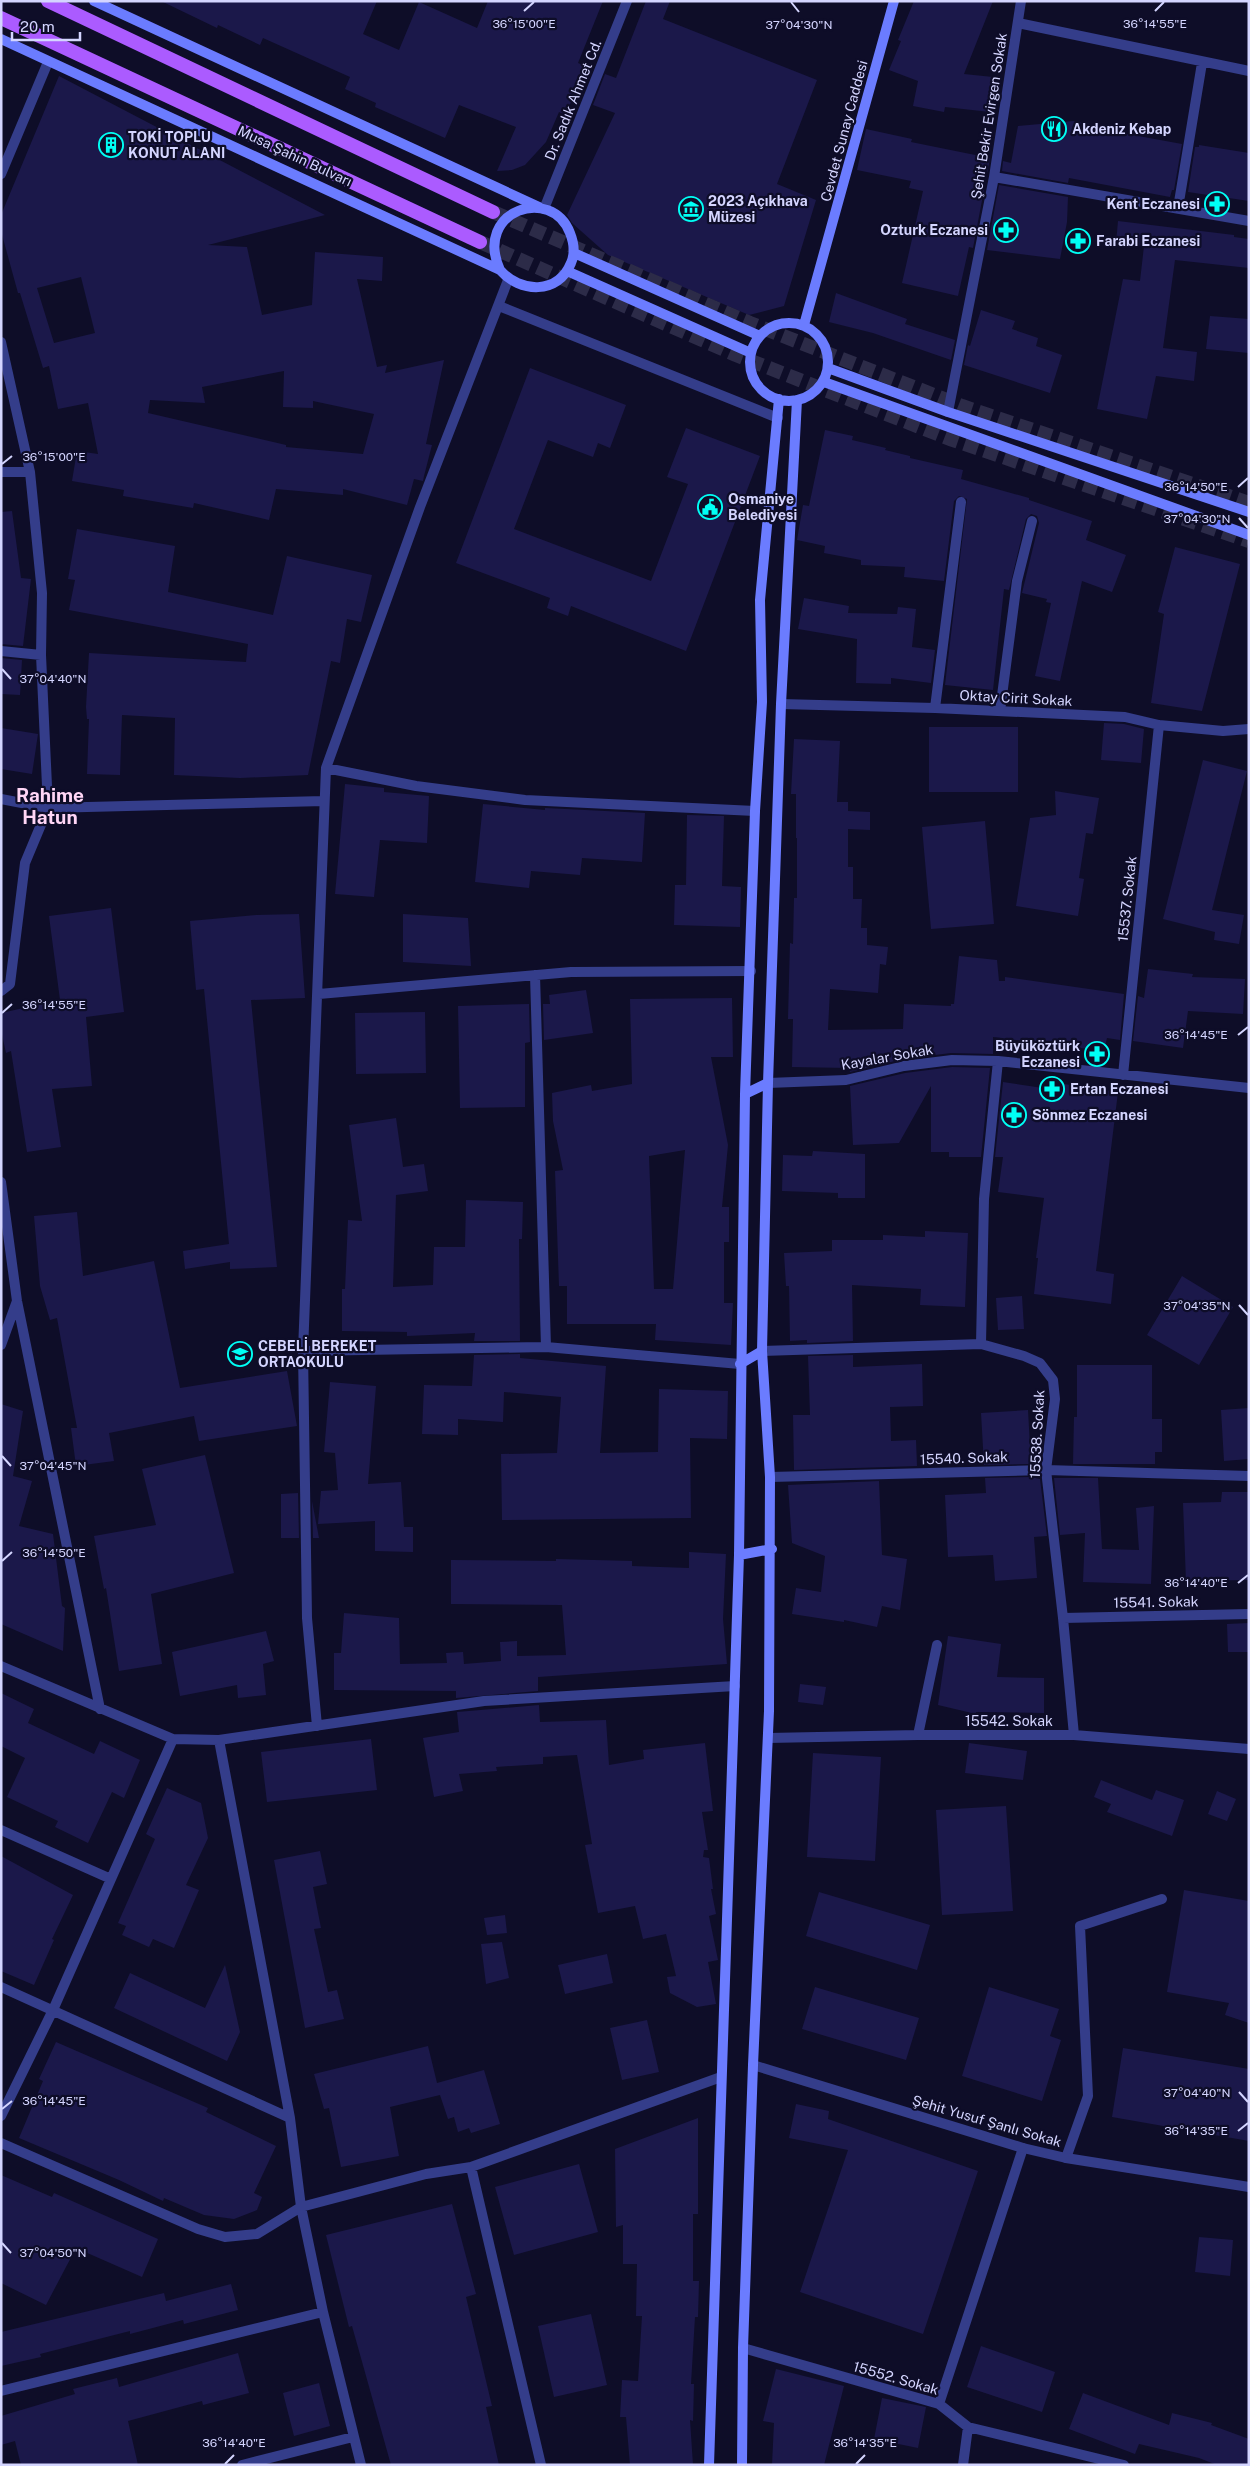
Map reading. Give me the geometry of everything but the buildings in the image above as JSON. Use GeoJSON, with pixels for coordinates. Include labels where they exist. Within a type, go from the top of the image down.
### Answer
{"type":"FeatureCollection","features":[{"type":"Feature","properties":{"kind":"main road"},"geometry":{"type":"LineString","coordinates":[[48,1],[493,212]]}},
{"type":"Feature","properties":{"kind":"main road"},"geometry":{"type":"LineString","coordinates":[[94,1],[544,209],[556,215],[566,226],[573,240],[574,253],[567,272],[556,282],[544,287],[531,288],[519,286],[508,280],[500,270],[494,258],[493,244],[501,225],[509,216],[521,210],[544,209]]}},
{"type":"Feature","properties":{"kind":"main road","name":"Cevdet Sunay Caddesi"},"geometry":{"type":"LineString","coordinates":[[804,326],[894,1]]}},
{"type":"Feature","properties":{"kind":"main road","name":"Musa Şahin Bulvarı"},"geometry":{"type":"LineString","coordinates":[[1,18],[480,242]]}},
{"type":"Feature","properties":{"kind":"main road"},"geometry":{"type":"LineString","coordinates":[[1,40],[500,270]]}},
{"type":"Feature","properties":{"kind":"main road"},"geometry":{"type":"LineString","coordinates":[[574,253],[760,336]]}},
{"type":"Feature","properties":{"kind":"main road"},"geometry":{"type":"LineString","coordinates":[[567,272],[751,353]]}},
{"type":"Feature","properties":{"kind":"main road"},"geometry":{"type":"LineString","coordinates":[[791,322],[804,326],[815,332],[823,342],[828,356],[828,368],[824,382],[815,391],[797,400],[779,399],[766,393],[754,378],[751,369],[751,353],[760,336],[778,324],[791,322]]}},
{"type":"Feature","properties":{"kind":"main road"},"geometry":{"type":"LineString","coordinates":[[828,368],[948,412],[1249,512]]}},
{"type":"Feature","properties":{"kind":"main road"},"geometry":{"type":"LineString","coordinates":[[824,382],[1249,535]]}},
{"type":"Feature","properties":{"kind":"main road"},"geometry":{"type":"LineString","coordinates":[[709,2465],[739,1554],[745,1094],[755,811],[762,702],[760,600],[779,399]]}},
{"type":"Feature","properties":{"kind":"main road"},"geometry":{"type":"LineString","coordinates":[[742,2465],[743,2348],[753,2065],[768,1738],[772,1548],[770,1477],[762,1351],[768,1083],[781,704],[797,400]]}},
{"type":"Feature","properties":{"kind":"main road"},"geometry":{"type":"LineString","coordinates":[[745,1094],[768,1083]]}},
{"type":"Feature","properties":{"kind":"main road"},"geometry":{"type":"LineString","coordinates":[[740,1364],[762,1351]]}},
{"type":"Feature","properties":{"kind":"main road"},"geometry":{"type":"LineString","coordinates":[[739,1554],[772,1548]]}},
{"type":"Feature","properties":{"kind":"street","name":"Şehit Bekir Evirgen Sokak"},"geometry":{"type":"LineString","coordinates":[[948,412],[994,177],[1021,1]]}},
{"type":"Feature","properties":{"kind":"street","name":"Dr. Sadık Ahmet Cd."},"geometry":{"type":"LineString","coordinates":[[544,209],[625,2]]}},
{"type":"Feature","properties":{"kind":"street"},"geometry":{"type":"LineString","coordinates":[[1018,23],[1202,63],[1249,71]]}},
{"type":"Feature","properties":{"kind":"street"},"geometry":{"type":"LineString","coordinates":[[1,174],[48,62]]}},
{"type":"Feature","properties":{"kind":"street"},"geometry":{"type":"LineString","coordinates":[[1178,208],[1202,63]]}},
{"type":"Feature","properties":{"kind":"street"},"geometry":{"type":"LineString","coordinates":[[994,177],[1249,221]]}},
{"type":"Feature","properties":{"kind":"street"},"geometry":{"type":"LineString","coordinates":[[317,1726],[307,1618],[303,1351],[319,994],[319,918],[326,768],[420,507],[508,280]]}},
{"type":"Feature","properties":{"kind":"street"},"geometry":{"type":"LineString","coordinates":[[499,306],[778,418]]}},
{"type":"Feature","properties":{"kind":"street"},"geometry":{"type":"LineString","coordinates":[[1,342],[30,472],[42,593],[41,655],[48,808],[25,863],[10,984],[1,991]]}},
{"type":"Feature","properties":{"kind":"street"},"geometry":{"type":"LineString","coordinates":[[1,472],[30,472]]}},
{"type":"Feature","properties":{"kind":"street"},"geometry":{"type":"LineString","coordinates":[[936,708],[961,502]]}},
{"type":"Feature","properties":{"kind":"street"},"geometry":{"type":"LineString","coordinates":[[1000,711],[1017,581],[1032,521]]}},
{"type":"Feature","properties":{"kind":"street"},"geometry":{"type":"LineString","coordinates":[[1,651],[41,655]]}},
{"type":"Feature","properties":{"kind":"street","name":"Oktay Cirit Sokak"},"geometry":{"type":"LineString","coordinates":[[781,704],[936,708],[1125,717],[1159,725],[1223,731],[1249,729]]}},
{"type":"Feature","properties":{"kind":"street","name":"15537. Sokak"},"geometry":{"type":"LineString","coordinates":[[1123,1075],[1159,725]]}},
{"type":"Feature","properties":{"kind":"street"},"geometry":{"type":"LineString","coordinates":[[326,768],[416,786],[525,800],[755,811]]}},
{"type":"Feature","properties":{"kind":"street"},"geometry":{"type":"LineString","coordinates":[[1,799],[48,808],[324,801]]}},
{"type":"Feature","properties":{"kind":"street"},"geometry":{"type":"LineString","coordinates":[[319,994],[571,972],[750,971]]}},
{"type":"Feature","properties":{"kind":"street"},"geometry":{"type":"LineString","coordinates":[[535,975],[546,1347]]}},
{"type":"Feature","properties":{"kind":"street","name":"Kayalar Sokak"},"geometry":{"type":"LineString","coordinates":[[768,1083],[846,1080],[904,1066],[952,1060],[998,1061],[1249,1088]]}},
{"type":"Feature","properties":{"kind":"street"},"geometry":{"type":"LineString","coordinates":[[981,1344],[984,1200],[998,1061]]}},
{"type":"Feature","properties":{"kind":"street"},"geometry":{"type":"LineString","coordinates":[[1,1182],[17,1301],[100,1709]]}},
{"type":"Feature","properties":{"kind":"street"},"geometry":{"type":"LineString","coordinates":[[1,1344],[17,1301]]}},
{"type":"Feature","properties":{"kind":"street","name":"15538. Sokak"},"geometry":{"type":"LineString","coordinates":[[762,1351],[981,1344],[1024,1356],[1040,1363],[1053,1380],[1055,1399],[1046,1470],[1074,1735]]}},
{"type":"Feature","properties":{"kind":"street"},"geometry":{"type":"LineString","coordinates":[[303,1351],[546,1347],[740,1364]]}},
{"type":"Feature","properties":{"kind":"street","name":"15540. Sokak"},"geometry":{"type":"LineString","coordinates":[[770,1477],[1046,1470],[1249,1476]]}},
{"type":"Feature","properties":{"kind":"street","name":"15541. Sokak"},"geometry":{"type":"LineString","coordinates":[[1063,1618],[1249,1614]]}},
{"type":"Feature","properties":{"kind":"street"},"geometry":{"type":"LineString","coordinates":[[918,1735],[937,1645]]}},
{"type":"Feature","properties":{"kind":"street"},"geometry":{"type":"LineString","coordinates":[[1,1666],[172,1739],[219,1740],[484,1701],[735,1686]]}},
{"type":"Feature","properties":{"kind":"street","name":"15542. Sokak"},"geometry":{"type":"LineString","coordinates":[[768,1738],[918,1735],[1074,1735],[1249,1749]]}},
{"type":"Feature","properties":{"kind":"street"},"geometry":{"type":"LineString","coordinates":[[1,2116],[52,2010],[172,1739]]}},
{"type":"Feature","properties":{"kind":"street"},"geometry":{"type":"LineString","coordinates":[[219,1740],[290,2118],[301,2207],[323,2312],[361,2465]]}},
{"type":"Feature","properties":{"kind":"street"},"geometry":{"type":"LineString","coordinates":[[1,1830],[111,1879]]}},
{"type":"Feature","properties":{"kind":"street"},"geometry":{"type":"LineString","coordinates":[[1066,2158],[1088,2096],[1080,1926],[1162,1899]]}},
{"type":"Feature","properties":{"kind":"street"},"geometry":{"type":"LineString","coordinates":[[1,1987],[290,2118]]}},
{"type":"Feature","properties":{"kind":"street","name":"Şehit Yusuf Şanlı Sokak"},"geometry":{"type":"LineString","coordinates":[[753,2065],[1024,2148],[1066,2158],[1249,2187]]}},
{"type":"Feature","properties":{"kind":"street"},"geometry":{"type":"LineString","coordinates":[[1,2143],[198,2229],[225,2237],[257,2234],[301,2207],[426,2174],[471,2167],[721,2077]]}},
{"type":"Feature","properties":{"kind":"street"},"geometry":{"type":"LineString","coordinates":[[939,2404],[1024,2148]]}},
{"type":"Feature","properties":{"kind":"street"},"geometry":{"type":"LineString","coordinates":[[471,2167],[541,2465]]}},
{"type":"Feature","properties":{"kind":"street"},"geometry":{"type":"LineString","coordinates":[[1,2391],[323,2312]]}},
{"type":"Feature","properties":{"kind":"street","name":"15552. Sokak"},"geometry":{"type":"LineString","coordinates":[[743,2348],[939,2404],[968,2427],[1124,2465]]}},
{"type":"Feature","properties":{"kind":"street"},"geometry":{"type":"LineString","coordinates":[[963,2465],[968,2427]]}},
{"type":"Feature","properties":{"kind":"street"},"geometry":{"type":"LineString","coordinates":[[242,2465],[353,2437]]}},
{"type":"Feature","properties":{"kind":"tunnel"},"geometry":{"type":"LineString","coordinates":[[493,212],[750,323],[962,406],[1249,503]]}},
{"type":"Feature","properties":{"kind":"tunnel"},"geometry":{"type":"LineString","coordinates":[[480,242],[736,355],[950,439],[1249,541]]}},
{"type":"Feature","properties":{"kind":"place","name":"Akdeniz Kebap"},"geometry":{"type":"Point","coordinates":[1054,129]}},
{"type":"Feature","properties":{"kind":"place","name":"TOKİ TOPLU KONUT ALANI"},"geometry":{"type":"Point","coordinates":[111,145]}},
{"type":"Feature","properties":{"kind":"place","name":"Kent Eczanesi"},"geometry":{"type":"Point","coordinates":[1217,204]}},
{"type":"Feature","properties":{"kind":"place","name":"2023 Açıkhava Müzesi"},"geometry":{"type":"Point","coordinates":[691,209]}},
{"type":"Feature","properties":{"kind":"place","name":"Ozturk Eczanesi"},"geometry":{"type":"Point","coordinates":[1006,230]}},
{"type":"Feature","properties":{"kind":"place","name":"Farabi Eczanesi"},"geometry":{"type":"Point","coordinates":[1078,241]}},
{"type":"Feature","properties":{"kind":"place","name":"Osmaniye Belediyesi"},"geometry":{"type":"Point","coordinates":[710,507]}},
{"type":"Feature","properties":{"kind":"place","name":"Büyüköztürk Eczanesi"},"geometry":{"type":"Point","coordinates":[1097,1054]}},
{"type":"Feature","properties":{"kind":"place","name":"Ertan Eczanesi"},"geometry":{"type":"Point","coordinates":[1052,1089]}},
{"type":"Feature","properties":{"kind":"place","name":"Sönmez Eczanesi"},"geometry":{"type":"Point","coordinates":[1014,1115]}},
{"type":"Feature","properties":{"kind":"place","name":"CEBELİ BEREKET ORTAOKULU"},"geometry":{"type":"Point","coordinates":[240,1354]}},
{"type":"Feature","properties":{"kind":"district","name":"Rahime Hatun"},"geometry":{"type":"Point","coordinates":[50,806]}}]}
